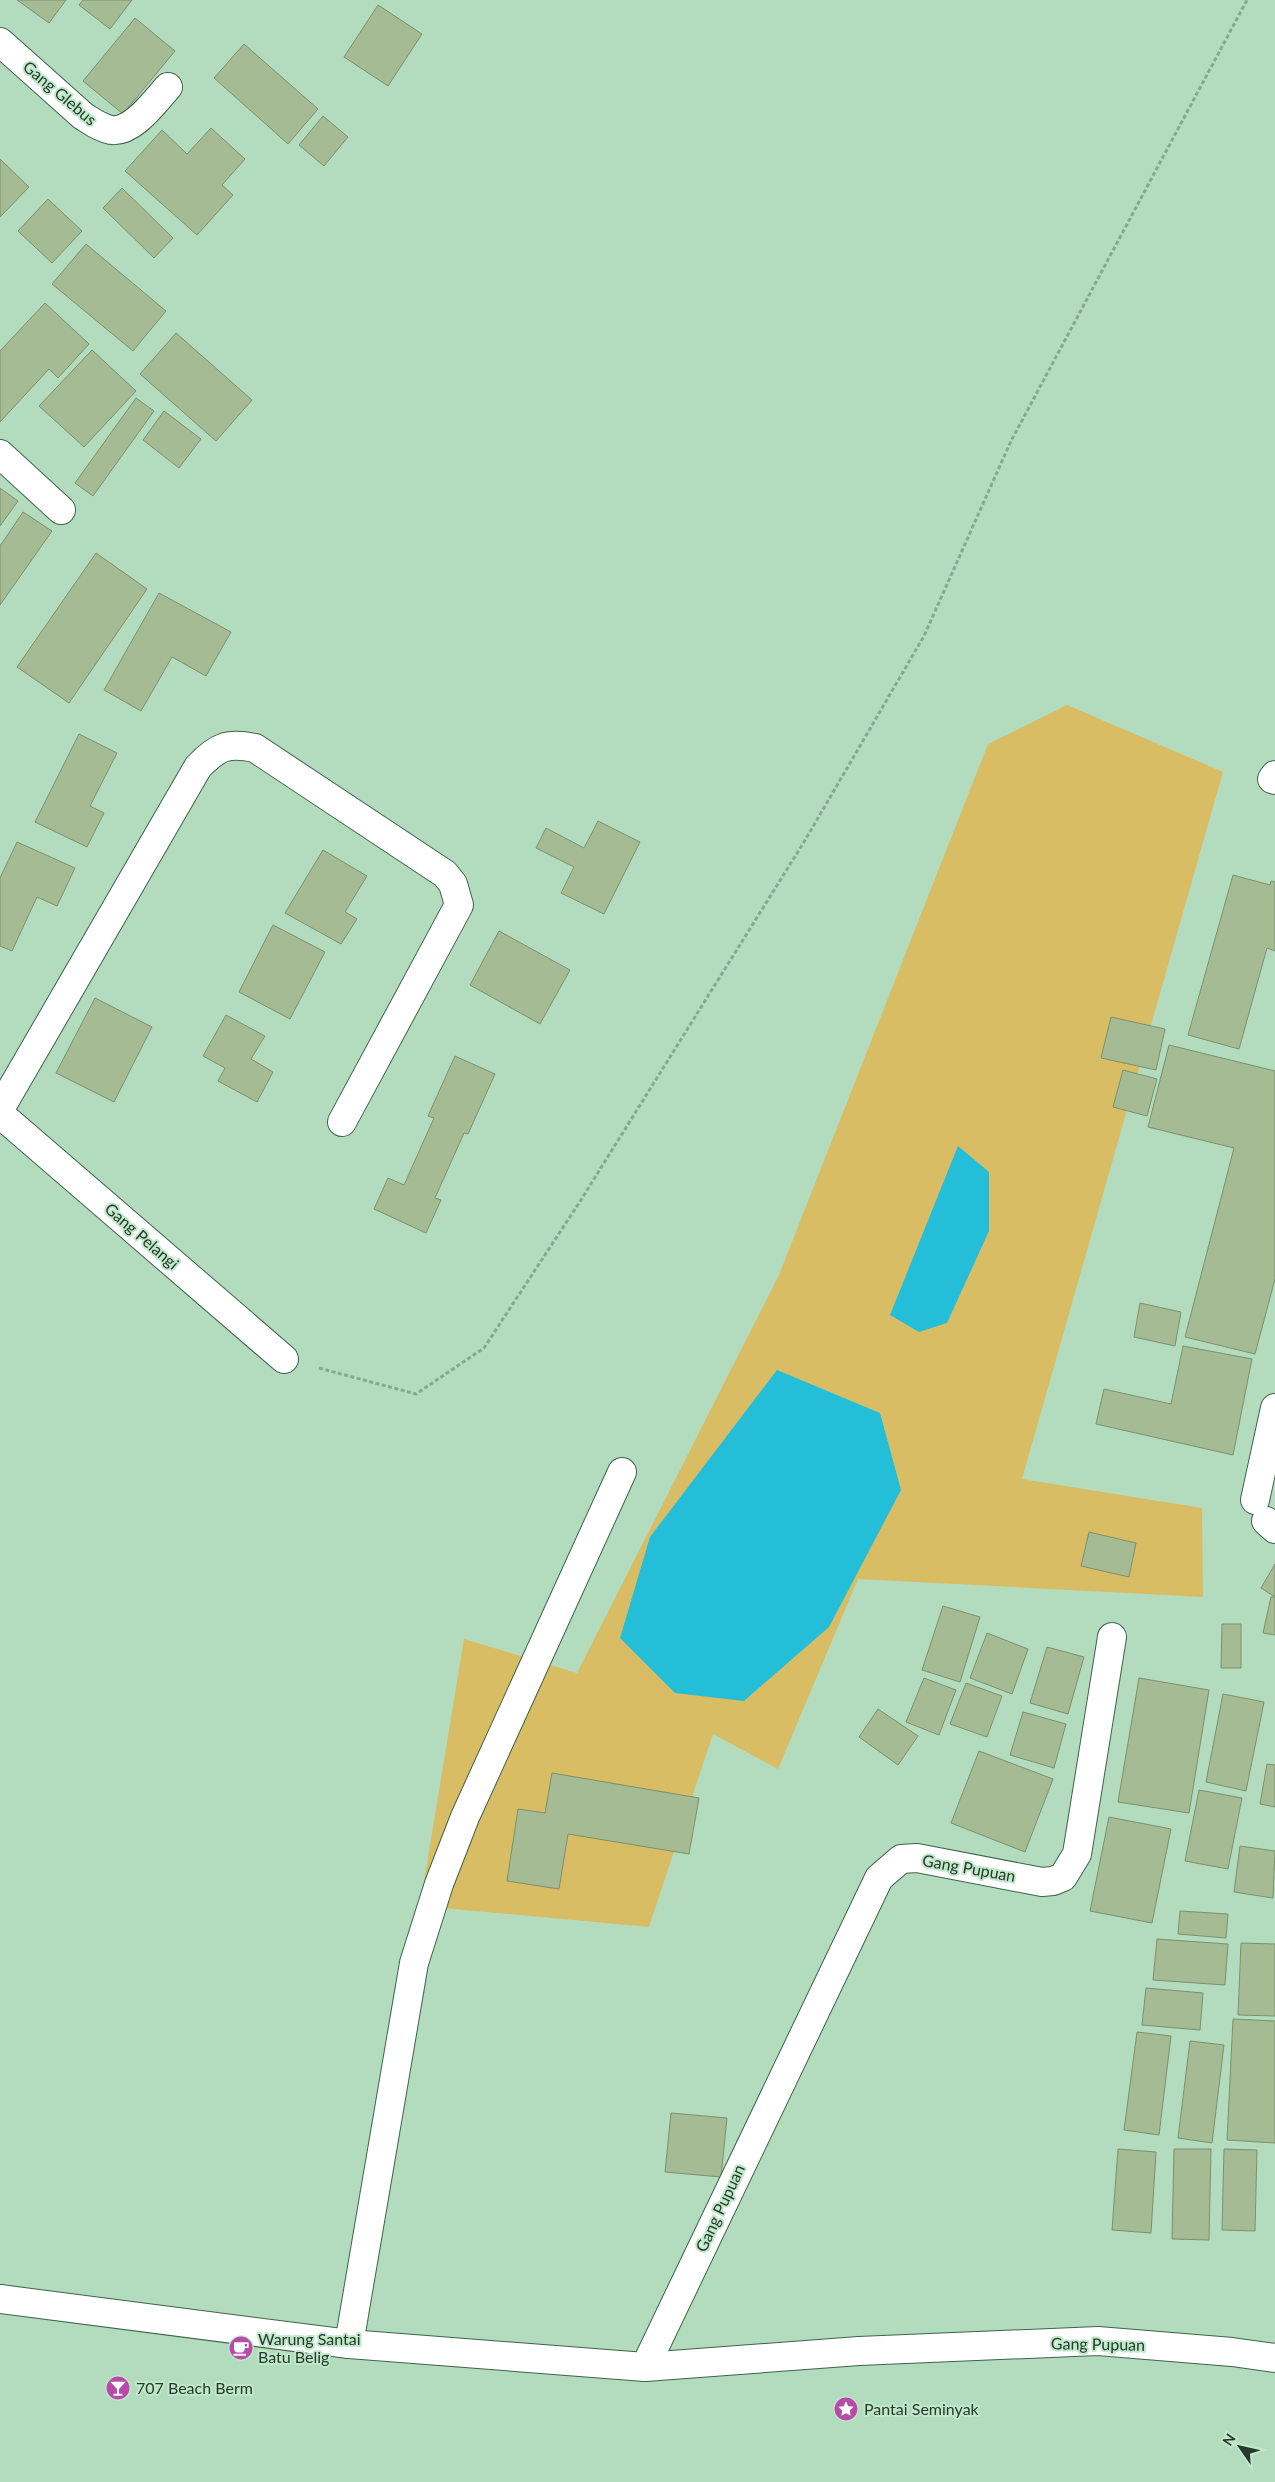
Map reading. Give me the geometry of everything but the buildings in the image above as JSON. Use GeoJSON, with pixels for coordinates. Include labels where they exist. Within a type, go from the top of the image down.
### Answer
{"type":"FeatureCollection","features":[{"type":"Feature","properties":{"kind":"street","name":"Gang Glebus"},"geometry":{"type":"LineString","coordinates":[[0,42],[83,116],[97,125],[112,130],[136,122],[168,87]]}},
{"type":"Feature","properties":{"kind":"street"},"geometry":{"type":"LineString","coordinates":[[0,454],[61,510]]}},
{"type":"Feature","properties":{"kind":"street"},"geometry":{"type":"LineString","coordinates":[[0,1109],[198,767],[210,755],[223,747],[239,744],[255,748],[445,874],[453,884],[459,905],[342,1122]]}},
{"type":"Feature","properties":{"kind":"street"},"geometry":{"type":"LineString","coordinates":[[1275,775],[1272,779],[1275,780]]}},
{"type":"Feature","properties":{"kind":"street","name":"Gang Pelangi"},"geometry":{"type":"LineString","coordinates":[[0,1114],[284,1359]]}},
{"type":"Feature","properties":{"kind":"street"},"geometry":{"type":"LineString","coordinates":[[1266,1517],[1275,1408]]}},
{"type":"Feature","properties":{"kind":"street"},"geometry":{"type":"LineString","coordinates":[[349,2344],[414,1963],[439,1884],[465,1817],[622,1472]]}},
{"type":"Feature","properties":{"kind":"street","name":"Gang Pupuan"},"geometry":{"type":"LineString","coordinates":[[1112,1637],[1076,1854],[1072,1865],[1063,1877],[1042,1882],[917,1858],[901,1859],[878,1878],[645,2367],[859,2351],[1098,2341],[1232,2352],[1275,2358]]}},
{"type":"Feature","properties":{"kind":"street"},"geometry":{"type":"LineString","coordinates":[[0,2299],[349,2344],[645,2367]]}},
{"type":"Feature","properties":{"kind":"path"},"geometry":{"type":"LineString","coordinates":[[284,1359],[416,1394],[484,1348],[584,1194],[804,842],[924,636],[1012,442],[1246,0]]}},
{"type":"Feature","properties":{"kind":"shaded area"},"geometry":{"type":"Polygon","coordinates":[[[1067,705],[1223,772],[1022,1479],[1202,1508],[1203,1597],[858,1579],[778,1769],[713,1734],[649,1927],[420,1906],[464,1639],[577,1673],[779,1275],[988,744],[1067,705]]]}},
{"type":"Feature","properties":{"kind":"water"},"geometry":{"type":"Polygon","coordinates":[[[958,1146],[989,1172],[989,1231],[947,1323],[919,1332],[890,1315],[958,1146]]]}},
{"type":"Feature","properties":{"kind":"water"},"geometry":{"type":"Polygon","coordinates":[[[777,1370],[880,1413],[901,1490],[829,1627],[744,1701],[675,1693],[620,1638],[650,1537],[777,1370]]]}},
{"type":"Feature","properties":{"kind":"place","name":"Warung Santai Batu Belig"},"geometry":{"type":"Point","coordinates":[241,2348]}},
{"type":"Feature","properties":{"kind":"place","name":"707 Beach Berm"},"geometry":{"type":"Point","coordinates":[118,2388]}},
{"type":"Feature","properties":{"kind":"place","name":"Pantai Seminyak"},"geometry":{"type":"Point","coordinates":[846,2409]}}]}
